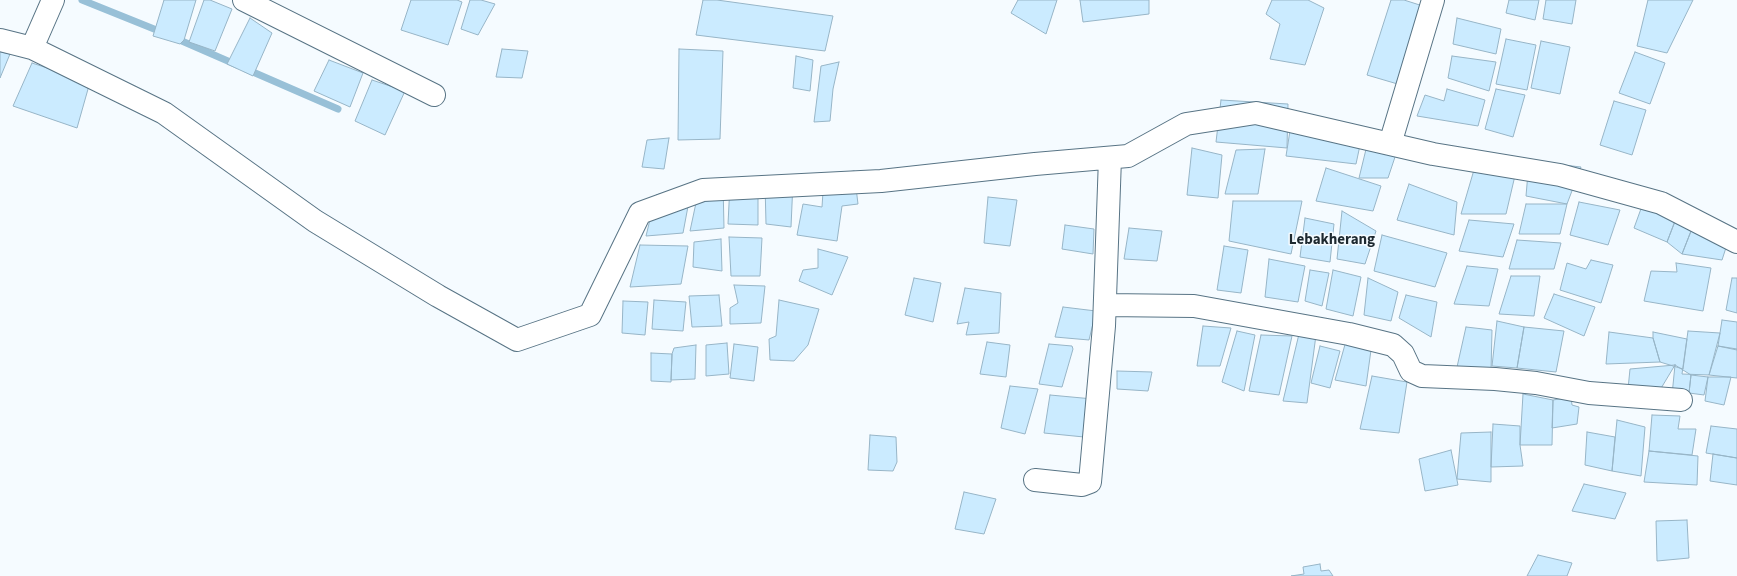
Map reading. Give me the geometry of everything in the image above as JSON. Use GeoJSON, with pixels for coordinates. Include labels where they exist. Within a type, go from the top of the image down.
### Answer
{"type":"FeatureCollection","features":[{"type":"Feature","properties":{"kind":"street"},"geometry":{"type":"LineString","coordinates":[[244,0],[434,95]]}},
{"type":"Feature","properties":{"kind":"street"},"geometry":{"type":"LineString","coordinates":[[1390,144],[1433,0]]}},
{"type":"Feature","properties":{"kind":"street"},"geometry":{"type":"LineString","coordinates":[[33,44],[51,6]]}},
{"type":"Feature","properties":{"kind":"street"},"geometry":{"type":"LineString","coordinates":[[0,40],[33,44],[164,113],[316,221],[438,296],[517,340],[590,315],[640,212],[703,190],[881,181],[1034,164],[1128,156],[1186,124],[1256,113],[1433,154],[1560,175],[1661,203],[1737,242]]}},
{"type":"Feature","properties":{"kind":"street"},"geometry":{"type":"LineString","coordinates":[[1035,480],[1082,486],[1090,482],[1104,305],[1110,158]]}},
{"type":"Feature","properties":{"kind":"street"},"geometry":{"type":"LineString","coordinates":[[1104,305],[1194,306],[1349,334],[1393,345],[1403,354],[1412,370],[1422,376],[1495,379],[1536,383],[1589,393],[1681,400]]}},
{"type":"Feature","properties":{"kind":"building"},"geometry":{"type":"Polygon","coordinates":[[[164,0],[196,0],[184,40],[180,44],[153,36],[164,0]]]}},
{"type":"Feature","properties":{"kind":"building"},"geometry":{"type":"Polygon","coordinates":[[[204,0],[210,0],[232,9],[215,51],[189,42],[204,0]]]}},
{"type":"Feature","properties":{"kind":"building"},"geometry":{"type":"Polygon","coordinates":[[[411,0],[457,0],[462,2],[448,45],[401,30],[411,0]]]}},
{"type":"Feature","properties":{"kind":"building"},"geometry":{"type":"Polygon","coordinates":[[[470,0],[481,0],[495,4],[478,35],[461,29],[470,0]]]}},
{"type":"Feature","properties":{"kind":"building"},"geometry":{"type":"Polygon","coordinates":[[[703,0],[717,0],[833,16],[825,51],[696,35],[703,0]]]}},
{"type":"Feature","properties":{"kind":"building"},"geometry":{"type":"Polygon","coordinates":[[[1018,0],[1057,0],[1046,34],[1011,13],[1018,0]]]}},
{"type":"Feature","properties":{"kind":"building"},"geometry":{"type":"Polygon","coordinates":[[[1080,0],[1149,0],[1149,14],[1083,22],[1080,0]]]}},
{"type":"Feature","properties":{"kind":"building"},"geometry":{"type":"Polygon","coordinates":[[[1272,0],[1308,0],[1324,8],[1305,65],[1270,59],[1280,24],[1266,14],[1272,0]]]}},
{"type":"Feature","properties":{"kind":"building"},"geometry":{"type":"Polygon","coordinates":[[[1391,0],[1404,0],[1426,7],[1401,85],[1367,75],[1391,0]]]}},
{"type":"Feature","properties":{"kind":"building"},"geometry":{"type":"Polygon","coordinates":[[[1509,0],[1539,0],[1535,20],[1506,13],[1509,0]]]}},
{"type":"Feature","properties":{"kind":"building"},"geometry":{"type":"Polygon","coordinates":[[[1546,0],[1576,0],[1572,24],[1543,19],[1546,0]]]}},
{"type":"Feature","properties":{"kind":"building"},"geometry":{"type":"Polygon","coordinates":[[[1648,0],[1693,0],[1667,53],[1637,46],[1648,0]]]}},
{"type":"Feature","properties":{"kind":"building"},"geometry":{"type":"Polygon","coordinates":[[[250,18],[272,33],[253,76],[227,64],[250,18]]]}},
{"type":"Feature","properties":{"kind":"building"},"geometry":{"type":"Polygon","coordinates":[[[1457,18],[1501,29],[1496,54],[1453,44],[1457,18]]]}},
{"type":"Feature","properties":{"kind":"building"},"geometry":{"type":"Polygon","coordinates":[[[1506,39],[1536,45],[1527,90],[1496,84],[1506,39]]]}},
{"type":"Feature","properties":{"kind":"building"},"geometry":{"type":"Polygon","coordinates":[[[1541,41],[1570,47],[1560,94],[1531,88],[1541,41]]]}},
{"type":"Feature","properties":{"kind":"building"},"geometry":{"type":"Polygon","coordinates":[[[502,49],[528,51],[522,78],[496,77],[502,49]]]}},
{"type":"Feature","properties":{"kind":"building"},"geometry":{"type":"Polygon","coordinates":[[[679,49],[723,51],[720,139],[678,140],[679,49]]]}},
{"type":"Feature","properties":{"kind":"building"},"geometry":{"type":"Polygon","coordinates":[[[0,52],[10,54],[0,78],[0,52]]]}},
{"type":"Feature","properties":{"kind":"building"},"geometry":{"type":"Polygon","coordinates":[[[1635,52],[1665,63],[1650,104],[1619,93],[1635,52]]]}},
{"type":"Feature","properties":{"kind":"building"},"geometry":{"type":"Polygon","coordinates":[[[796,56],[813,60],[810,91],[793,88],[796,56]]]}},
{"type":"Feature","properties":{"kind":"building"},"geometry":{"type":"Polygon","coordinates":[[[1452,56],[1496,62],[1489,91],[1448,78],[1452,56]]]}},
{"type":"Feature","properties":{"kind":"building"},"geometry":{"type":"Polygon","coordinates":[[[329,60],[363,73],[350,107],[314,91],[329,60]]]}},
{"type":"Feature","properties":{"kind":"building"},"geometry":{"type":"Polygon","coordinates":[[[839,62],[833,89],[830,121],[814,122],[821,66],[839,62]]]}},
{"type":"Feature","properties":{"kind":"building"},"geometry":{"type":"Polygon","coordinates":[[[32,63],[90,82],[77,128],[13,106],[32,63]]]}},
{"type":"Feature","properties":{"kind":"building"},"geometry":{"type":"Polygon","coordinates":[[[372,80],[405,91],[385,135],[355,121],[372,80]]]}},
{"type":"Feature","properties":{"kind":"building"},"geometry":{"type":"Polygon","coordinates":[[[1447,89],[1485,100],[1478,126],[1417,116],[1425,95],[1444,101],[1447,89]]]}},
{"type":"Feature","properties":{"kind":"building"},"geometry":{"type":"Polygon","coordinates":[[[1496,89],[1525,95],[1513,137],[1485,129],[1496,89]]]}},
{"type":"Feature","properties":{"kind":"building"},"geometry":{"type":"Polygon","coordinates":[[[1221,100],[1288,104],[1287,148],[1216,142],[1221,100]]]}},
{"type":"Feature","properties":{"kind":"building"},"geometry":{"type":"Polygon","coordinates":[[[1614,101],[1646,110],[1632,155],[1600,145],[1614,101]]]}},
{"type":"Feature","properties":{"kind":"building"},"geometry":{"type":"Polygon","coordinates":[[[1293,112],[1363,131],[1356,164],[1286,156],[1293,112]]]}},
{"type":"Feature","properties":{"kind":"building"},"geometry":{"type":"Polygon","coordinates":[[[1369,137],[1399,145],[1388,178],[1359,178],[1369,137]]]}},
{"type":"Feature","properties":{"kind":"building"},"geometry":{"type":"Polygon","coordinates":[[[669,138],[664,169],[642,167],[647,140],[669,138]]]}},
{"type":"Feature","properties":{"kind":"building"},"geometry":{"type":"Polygon","coordinates":[[[1192,148],[1222,155],[1218,198],[1187,195],[1192,148]]]}},
{"type":"Feature","properties":{"kind":"building"},"geometry":{"type":"Polygon","coordinates":[[[1265,149],[1258,194],[1225,194],[1236,150],[1265,149]]]}},
{"type":"Feature","properties":{"kind":"building"},"geometry":{"type":"Polygon","coordinates":[[[1529,161],[1581,167],[1567,204],[1526,196],[1529,161]]]}},
{"type":"Feature","properties":{"kind":"building"},"geometry":{"type":"Polygon","coordinates":[[[1476,163],[1517,167],[1506,214],[1461,214],[1476,163]]]}},
{"type":"Feature","properties":{"kind":"building"},"geometry":{"type":"Polygon","coordinates":[[[1326,168],[1381,186],[1373,211],[1316,201],[1326,168]]]}},
{"type":"Feature","properties":{"kind":"building"},"geometry":{"type":"Polygon","coordinates":[[[854,171],[858,204],[842,206],[837,241],[797,235],[803,204],[822,207],[824,176],[854,171]]]}},
{"type":"Feature","properties":{"kind":"building"},"geometry":{"type":"Polygon","coordinates":[[[793,182],[791,227],[766,224],[765,184],[793,182]]]}},
{"type":"Feature","properties":{"kind":"building"},"geometry":{"type":"Polygon","coordinates":[[[723,183],[724,228],[690,231],[700,184],[723,183]]]}},
{"type":"Feature","properties":{"kind":"building"},"geometry":{"type":"Polygon","coordinates":[[[730,184],[758,185],[758,225],[728,224],[730,184]]]}},
{"type":"Feature","properties":{"kind":"building"},"geometry":{"type":"Polygon","coordinates":[[[1409,184],[1457,202],[1454,235],[1397,220],[1409,184]]]}},
{"type":"Feature","properties":{"kind":"building"},"geometry":{"type":"Polygon","coordinates":[[[692,185],[683,233],[646,236],[656,195],[692,185]]]}},
{"type":"Feature","properties":{"kind":"building"},"geometry":{"type":"Polygon","coordinates":[[[1646,195],[1682,203],[1667,242],[1634,228],[1646,195]]]}},
{"type":"Feature","properties":{"kind":"building"},"geometry":{"type":"Polygon","coordinates":[[[988,197],[1017,200],[1010,246],[984,243],[988,197]]]}},
{"type":"Feature","properties":{"kind":"building"},"geometry":{"type":"Polygon","coordinates":[[[1233,201],[1302,201],[1291,254],[1229,241],[1233,201]]]}},
{"type":"Feature","properties":{"kind":"building"},"geometry":{"type":"Polygon","coordinates":[[[1579,202],[1620,210],[1608,245],[1570,235],[1579,202]]]}},
{"type":"Feature","properties":{"kind":"building"},"geometry":{"type":"Polygon","coordinates":[[[1526,204],[1567,204],[1560,234],[1519,234],[1526,204]]]}},
{"type":"Feature","properties":{"kind":"building"},"geometry":{"type":"Polygon","coordinates":[[[1342,211],[1376,231],[1365,264],[1337,259],[1342,211]]]}},
{"type":"Feature","properties":{"kind":"building"},"geometry":{"type":"Polygon","coordinates":[[[1677,216],[1693,226],[1682,254],[1667,242],[1677,216]]]}},
{"type":"Feature","properties":{"kind":"building"},"geometry":{"type":"Polygon","coordinates":[[[1305,218],[1334,224],[1330,262],[1300,257],[1305,218]]]}},
{"type":"Feature","properties":{"kind":"building"},"geometry":{"type":"Polygon","coordinates":[[[1469,220],[1514,224],[1503,257],[1459,251],[1469,220]]]}},
{"type":"Feature","properties":{"kind":"building"},"geometry":{"type":"Polygon","coordinates":[[[1065,225],[1094,229],[1093,254],[1062,249],[1065,225]]]}},
{"type":"Feature","properties":{"kind":"building"},"geometry":{"type":"Polygon","coordinates":[[[1693,226],[1732,229],[1722,260],[1682,254],[1693,226]]]}},
{"type":"Feature","properties":{"kind":"building"},"geometry":{"type":"Polygon","coordinates":[[[1129,228],[1162,231],[1157,261],[1124,259],[1129,228]]]}},
{"type":"Feature","properties":{"kind":"building"},"geometry":{"type":"Polygon","coordinates":[[[1382,235],[1447,253],[1435,287],[1374,271],[1382,235]]]}},
{"type":"Feature","properties":{"kind":"building"},"geometry":{"type":"Polygon","coordinates":[[[729,237],[762,238],[760,276],[731,276],[729,237]]]}},
{"type":"Feature","properties":{"kind":"building"},"geometry":{"type":"Polygon","coordinates":[[[721,239],[722,271],[693,267],[694,242],[721,239]]]}},
{"type":"Feature","properties":{"kind":"building"},"geometry":{"type":"Polygon","coordinates":[[[1517,240],[1561,243],[1554,269],[1509,269],[1517,240]]]}},
{"type":"Feature","properties":{"kind":"building"},"geometry":{"type":"Polygon","coordinates":[[[640,245],[688,246],[681,284],[630,287],[640,245]]]}},
{"type":"Feature","properties":{"kind":"building"},"geometry":{"type":"Polygon","coordinates":[[[1224,246],[1248,250],[1241,293],[1217,290],[1224,246]]]}},
{"type":"Feature","properties":{"kind":"building"},"geometry":{"type":"Polygon","coordinates":[[[818,249],[848,257],[832,295],[799,281],[803,270],[818,268],[818,249]]]}},
{"type":"Feature","properties":{"kind":"building"},"geometry":{"type":"Polygon","coordinates":[[[1269,259],[1305,266],[1298,302],[1265,297],[1269,259]]]}},
{"type":"Feature","properties":{"kind":"building"},"geometry":{"type":"Polygon","coordinates":[[[1591,260],[1613,265],[1601,303],[1560,290],[1567,263],[1586,269],[1591,260]]]}},
{"type":"Feature","properties":{"kind":"building"},"geometry":{"type":"Polygon","coordinates":[[[1676,263],[1711,268],[1703,311],[1644,301],[1651,271],[1677,272],[1676,263]]]}},
{"type":"Feature","properties":{"kind":"building"},"geometry":{"type":"Polygon","coordinates":[[[1467,266],[1498,269],[1489,306],[1454,304],[1467,266]]]}},
{"type":"Feature","properties":{"kind":"building"},"geometry":{"type":"Polygon","coordinates":[[[1310,270],[1329,273],[1322,306],[1305,301],[1310,270]]]}},
{"type":"Feature","properties":{"kind":"building"},"geometry":{"type":"Polygon","coordinates":[[[1333,270],[1361,277],[1353,316],[1326,309],[1333,270]]]}},
{"type":"Feature","properties":{"kind":"building"},"geometry":{"type":"Polygon","coordinates":[[[1511,276],[1540,276],[1534,316],[1499,314],[1511,276]]]}},
{"type":"Feature","properties":{"kind":"building"},"geometry":{"type":"Polygon","coordinates":[[[914,278],[941,283],[933,322],[905,315],[914,278]]]}},
{"type":"Feature","properties":{"kind":"building"},"geometry":{"type":"Polygon","coordinates":[[[1368,278],[1398,292],[1391,321],[1364,315],[1368,278]]]}},
{"type":"Feature","properties":{"kind":"building"},"geometry":{"type":"Polygon","coordinates":[[[1732,278],[1737,278],[1737,313],[1726,310],[1732,278]]]}},
{"type":"Feature","properties":{"kind":"building"},"geometry":{"type":"Polygon","coordinates":[[[734,285],[765,286],[761,323],[730,324],[730,308],[738,303],[734,285]]]}},
{"type":"Feature","properties":{"kind":"building"},"geometry":{"type":"Polygon","coordinates":[[[965,288],[1001,293],[999,333],[966,335],[969,322],[957,324],[965,288]]]}},
{"type":"Feature","properties":{"kind":"building"},"geometry":{"type":"Polygon","coordinates":[[[1554,294],[1595,307],[1584,336],[1544,318],[1554,294]]]}},
{"type":"Feature","properties":{"kind":"building"},"geometry":{"type":"Polygon","coordinates":[[[719,295],[722,326],[692,327],[689,296],[719,295]]]}},
{"type":"Feature","properties":{"kind":"building"},"geometry":{"type":"Polygon","coordinates":[[[1406,295],[1437,302],[1431,337],[1399,318],[1406,295]]]}},
{"type":"Feature","properties":{"kind":"building"},"geometry":{"type":"Polygon","coordinates":[[[654,300],[686,302],[683,331],[652,329],[654,300]]]}},
{"type":"Feature","properties":{"kind":"building"},"geometry":{"type":"Polygon","coordinates":[[[779,300],[819,309],[808,345],[794,361],[770,360],[769,339],[776,336],[779,300]]]}},
{"type":"Feature","properties":{"kind":"building"},"geometry":{"type":"Polygon","coordinates":[[[623,301],[648,302],[645,335],[622,333],[623,301]]]}},
{"type":"Feature","properties":{"kind":"building"},"geometry":{"type":"Polygon","coordinates":[[[1063,307],[1096,311],[1089,340],[1055,337],[1063,307]]]}},
{"type":"Feature","properties":{"kind":"building"},"geometry":{"type":"Polygon","coordinates":[[[1722,320],[1737,322],[1737,350],[1718,346],[1722,320]]]}},
{"type":"Feature","properties":{"kind":"building"},"geometry":{"type":"Polygon","coordinates":[[[1497,321],[1524,327],[1517,368],[1492,366],[1497,321]]]}},
{"type":"Feature","properties":{"kind":"building"},"geometry":{"type":"Polygon","coordinates":[[[1203,326],[1231,328],[1220,366],[1197,366],[1203,326]]]}},
{"type":"Feature","properties":{"kind":"building"},"geometry":{"type":"Polygon","coordinates":[[[1466,327],[1492,330],[1491,372],[1457,367],[1466,327]]]}},
{"type":"Feature","properties":{"kind":"building"},"geometry":{"type":"Polygon","coordinates":[[[1524,327],[1564,331],[1556,372],[1517,368],[1524,327]]]}},
{"type":"Feature","properties":{"kind":"building"},"geometry":{"type":"Polygon","coordinates":[[[1237,331],[1255,335],[1244,391],[1222,382],[1237,331]]]}},
{"type":"Feature","properties":{"kind":"building"},"geometry":{"type":"Polygon","coordinates":[[[1688,331],[1720,333],[1709,375],[1682,374],[1688,331]]]}},
{"type":"Feature","properties":{"kind":"building"},"geometry":{"type":"Polygon","coordinates":[[[1609,332],[1653,338],[1660,362],[1606,364],[1609,332]]]}},
{"type":"Feature","properties":{"kind":"building"},"geometry":{"type":"Polygon","coordinates":[[[1653,332],[1687,339],[1683,369],[1660,362],[1653,338],[1653,332]]]}},
{"type":"Feature","properties":{"kind":"building"},"geometry":{"type":"Polygon","coordinates":[[[1299,334],[1316,335],[1307,403],[1283,401],[1299,334]]]}},
{"type":"Feature","properties":{"kind":"building"},"geometry":{"type":"Polygon","coordinates":[[[1261,335],[1292,336],[1279,395],[1249,391],[1261,335]]]}},
{"type":"Feature","properties":{"kind":"building"},"geometry":{"type":"Polygon","coordinates":[[[1346,341],[1372,343],[1366,386],[1335,380],[1346,341]]]}},
{"type":"Feature","properties":{"kind":"building"},"geometry":{"type":"Polygon","coordinates":[[[987,342],[1010,345],[1006,377],[980,374],[987,342]]]}},
{"type":"Feature","properties":{"kind":"building"},"geometry":{"type":"Polygon","coordinates":[[[727,343],[729,374],[706,376],[706,345],[727,343]]]}},
{"type":"Feature","properties":{"kind":"building"},"geometry":{"type":"Polygon","coordinates":[[[734,344],[758,347],[754,381],[730,378],[734,344]]]}},
{"type":"Feature","properties":{"kind":"building"},"geometry":{"type":"Polygon","coordinates":[[[1049,344],[1072,346],[1073,349],[1062,387],[1039,384],[1049,344]]]}},
{"type":"Feature","properties":{"kind":"building"},"geometry":{"type":"Polygon","coordinates":[[[696,345],[695,379],[671,380],[672,354],[674,348],[696,345]]]}},
{"type":"Feature","properties":{"kind":"building"},"geometry":{"type":"Polygon","coordinates":[[[1320,346],[1340,351],[1330,388],[1311,383],[1320,346]]]}},
{"type":"Feature","properties":{"kind":"building"},"geometry":{"type":"Polygon","coordinates":[[[1718,346],[1737,349],[1737,378],[1709,375],[1718,346]]]}},
{"type":"Feature","properties":{"kind":"building"},"geometry":{"type":"Polygon","coordinates":[[[651,353],[672,354],[671,382],[651,381],[651,353]]]}},
{"type":"Feature","properties":{"kind":"building"},"geometry":{"type":"Polygon","coordinates":[[[1675,365],[1660,390],[1628,389],[1630,369],[1675,365]]]}},
{"type":"Feature","properties":{"kind":"building"},"geometry":{"type":"Polygon","coordinates":[[[1675,365],[1691,375],[1689,393],[1672,395],[1675,365]]]}},
{"type":"Feature","properties":{"kind":"building"},"geometry":{"type":"Polygon","coordinates":[[[1117,371],[1152,372],[1148,391],[1117,389],[1117,371]]]}},
{"type":"Feature","properties":{"kind":"building"},"geometry":{"type":"Polygon","coordinates":[[[1691,375],[1708,377],[1704,395],[1689,393],[1691,375]]]}},
{"type":"Feature","properties":{"kind":"building"},"geometry":{"type":"Polygon","coordinates":[[[1372,376],[1407,382],[1399,433],[1360,429],[1372,376]]]}},
{"type":"Feature","properties":{"kind":"building"},"geometry":{"type":"Polygon","coordinates":[[[1708,377],[1731,377],[1724,405],[1705,401],[1708,377]]]}},
{"type":"Feature","properties":{"kind":"building"},"geometry":{"type":"Polygon","coordinates":[[[1010,386],[1038,389],[1025,434],[1001,428],[1010,386]]]}},
{"type":"Feature","properties":{"kind":"building"},"geometry":{"type":"Polygon","coordinates":[[[1523,394],[1553,400],[1552,445],[1520,445],[1523,394]]]}},
{"type":"Feature","properties":{"kind":"building"},"geometry":{"type":"Polygon","coordinates":[[[1050,395],[1093,399],[1084,437],[1044,433],[1050,395]]]}},
{"type":"Feature","properties":{"kind":"building"},"geometry":{"type":"Polygon","coordinates":[[[1571,397],[1572,405],[1579,407],[1577,424],[1552,428],[1553,400],[1571,397]]]}},
{"type":"Feature","properties":{"kind":"building"},"geometry":{"type":"Polygon","coordinates":[[[1652,415],[1680,416],[1678,429],[1696,429],[1692,455],[1649,451],[1652,415]]]}},
{"type":"Feature","properties":{"kind":"building"},"geometry":{"type":"Polygon","coordinates":[[[1617,420],[1645,427],[1641,476],[1612,471],[1617,420]]]}},
{"type":"Feature","properties":{"kind":"building"},"geometry":{"type":"Polygon","coordinates":[[[1493,424],[1520,426],[1520,445],[1523,466],[1491,467],[1493,424]]]}},
{"type":"Feature","properties":{"kind":"building"},"geometry":{"type":"Polygon","coordinates":[[[1711,426],[1737,429],[1737,458],[1706,453],[1711,426]]]}},
{"type":"Feature","properties":{"kind":"building"},"geometry":{"type":"Polygon","coordinates":[[[1491,432],[1491,482],[1457,479],[1461,433],[1491,432]]]}},
{"type":"Feature","properties":{"kind":"building"},"geometry":{"type":"Polygon","coordinates":[[[1587,432],[1615,437],[1612,471],[1585,465],[1587,432]]]}},
{"type":"Feature","properties":{"kind":"building"},"geometry":{"type":"Polygon","coordinates":[[[870,435],[896,437],[897,462],[893,471],[868,470],[870,435]]]}},
{"type":"Feature","properties":{"kind":"building"},"geometry":{"type":"Polygon","coordinates":[[[1451,450],[1458,485],[1425,491],[1419,459],[1451,450]]]}},
{"type":"Feature","properties":{"kind":"building"},"geometry":{"type":"Polygon","coordinates":[[[1649,451],[1698,456],[1697,485],[1644,482],[1649,451]]]}},
{"type":"Feature","properties":{"kind":"building"},"geometry":{"type":"Polygon","coordinates":[[[1713,454],[1737,458],[1737,485],[1710,481],[1713,454]]]}},
{"type":"Feature","properties":{"kind":"building"},"geometry":{"type":"Polygon","coordinates":[[[1584,484],[1626,493],[1615,519],[1572,511],[1584,484]]]}},
{"type":"Feature","properties":{"kind":"building"},"geometry":{"type":"Polygon","coordinates":[[[964,492],[996,499],[984,534],[955,529],[964,492]]]}},
{"type":"Feature","properties":{"kind":"building"},"geometry":{"type":"Polygon","coordinates":[[[1687,520],[1689,558],[1657,561],[1656,521],[1687,520]]]}},
{"type":"Feature","properties":{"kind":"building"},"geometry":{"type":"Polygon","coordinates":[[[1538,555],[1572,563],[1567,576],[1527,576],[1538,555]]]}},
{"type":"Feature","properties":{"kind":"building"},"geometry":{"type":"Polygon","coordinates":[[[1320,564],[1321,571],[1329,570],[1333,576],[1291,576],[1304,574],[1303,567],[1320,564]]]}},
{"type":"Feature","properties":{"kind":"waterway"},"geometry":{"type":"LineString","coordinates":[[82,0],[164,33]]}},
{"type":"Feature","properties":{"kind":"waterway"},"geometry":{"type":"LineString","coordinates":[[175,38],[237,65]]}},
{"type":"Feature","properties":{"kind":"waterway"},"geometry":{"type":"LineString","coordinates":[[246,69],[338,109]]}},
{"type":"Feature","properties":{"kind":"district","name":"Lebakherang"},"geometry":{"type":"Point","coordinates":[1332,241]}}]}
